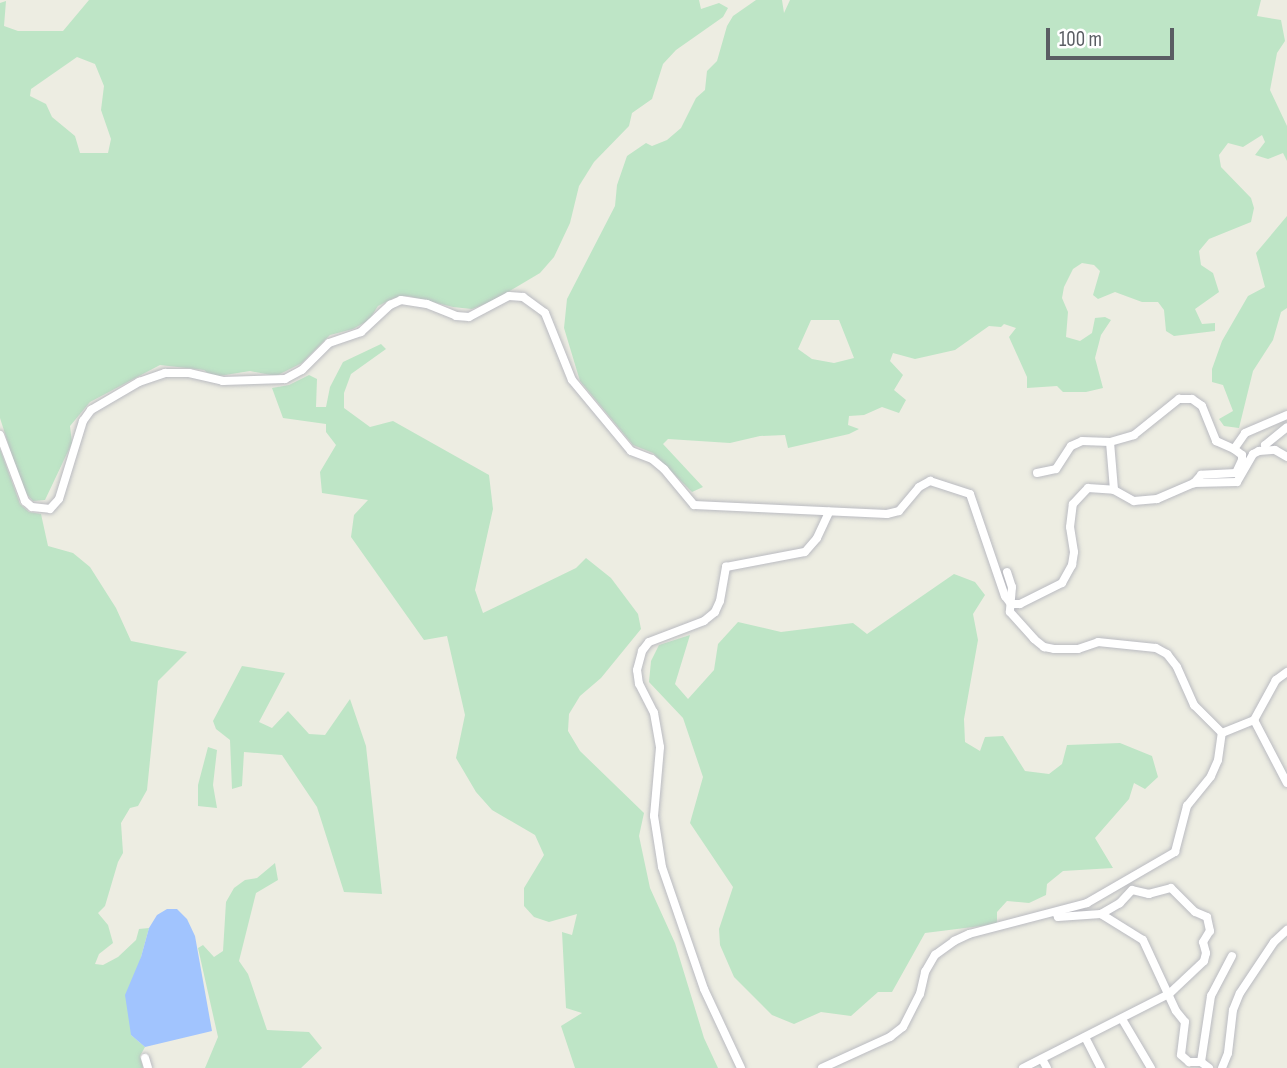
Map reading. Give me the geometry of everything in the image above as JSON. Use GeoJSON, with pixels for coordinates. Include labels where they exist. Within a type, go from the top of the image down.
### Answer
{"type":"FeatureCollection","features":[{"type":"Feature","properties":{"kind":"street"},"geometry":{"type":"LineString","coordinates":[[0,435],[25,501],[32,507],[50,509],[60,499],[83,421],[91,410],[139,382],[165,373],[189,373],[223,381],[285,380],[302,370],[329,343],[361,332],[390,305],[401,300],[427,304],[456,316],[469,317],[509,296],[523,297],[545,313],[572,380],[631,451],[652,459],[664,469],[694,505],[887,514],[899,511],[919,486],[930,481],[970,494],[1005,596],[1011,604]]}},
{"type":"Feature","properties":{"kind":"street"},"geometry":{"type":"LineString","coordinates":[[1037,473],[1056,469],[1071,446],[1082,441],[1110,442],[1134,435],[1179,399],[1186,398],[1202,405],[1216,441],[1242,454],[1240,469],[1236,473],[1201,475],[1194,483]]}},
{"type":"Feature","properties":{"kind":"street"},"geometry":{"type":"LineString","coordinates":[[1234,449],[1245,433],[1287,415]]}},
{"type":"Feature","properties":{"kind":"street"},"geometry":{"type":"LineString","coordinates":[[1266,450],[1265,445],[1287,427]]}},
{"type":"Feature","properties":{"kind":"street"},"geometry":{"type":"LineString","coordinates":[[1110,442],[1114,490]]}},
{"type":"Feature","properties":{"kind":"street"},"geometry":{"type":"LineString","coordinates":[[1011,604],[1020,604],[1053,589],[1067,575],[1074,552],[1069,527],[1073,504],[1077,496],[1088,488],[1114,490],[1142,501],[1157,499],[1194,483],[1237,481],[1252,454],[1275,450],[1287,457]]}},
{"type":"Feature","properties":{"kind":"street"},"geometry":{"type":"LineString","coordinates":[[741,1068],[704,989],[662,867],[654,823],[660,747],[654,713],[639,684],[637,670],[642,651],[649,642],[704,621],[715,612],[720,601],[726,567],[805,552],[817,538],[829,512]]}},
{"type":"Feature","properties":{"kind":"street"},"geometry":{"type":"LineString","coordinates":[[1007,572],[1012,587],[1010,612],[1014,621],[1044,647],[1078,649],[1098,642],[1143,645],[1167,654],[1177,667],[1194,705],[1222,733]]}},
{"type":"Feature","properties":{"kind":"street"},"geometry":{"type":"LineString","coordinates":[[1287,672],[1276,680],[1254,720],[1254,725],[1277,759],[1287,783]]}},
{"type":"Feature","properties":{"kind":"street"},"geometry":{"type":"LineString","coordinates":[[1222,733],[1254,720]]}},
{"type":"Feature","properties":{"kind":"street"},"geometry":{"type":"LineString","coordinates":[[822,1068],[890,1037],[904,1027],[920,994],[925,972],[943,948],[969,934],[1056,912],[1098,898],[1126,878],[1175,852],[1187,806],[1211,776],[1222,733]]}},
{"type":"Feature","properties":{"kind":"street"},"geometry":{"type":"LineString","coordinates":[[1023,1068],[1169,994],[1203,961],[1206,953],[1203,942],[1210,931],[1207,917],[1195,912],[1171,888],[1149,894],[1132,890],[1120,903],[1101,914],[1058,917],[1056,912]]}},
{"type":"Feature","properties":{"kind":"street"},"geometry":{"type":"LineString","coordinates":[[1101,914],[1143,940],[1176,1011],[1185,1022],[1181,1055],[1189,1062],[1201,1062],[1209,1068]]}},
{"type":"Feature","properties":{"kind":"street"},"geometry":{"type":"LineString","coordinates":[[1222,1068],[1228,1053],[1233,1010],[1240,993],[1274,942],[1287,930]]}},
{"type":"Feature","properties":{"kind":"street"},"geometry":{"type":"LineString","coordinates":[[1201,1062],[1211,996],[1232,956]]}},
{"type":"Feature","properties":{"kind":"street"},"geometry":{"type":"LineString","coordinates":[[1122,1018],[1151,1068]]}},
{"type":"Feature","properties":{"kind":"street"},"geometry":{"type":"LineString","coordinates":[[1085,1037],[1101,1068]]}},
{"type":"Feature","properties":{"kind":"street"},"geometry":{"type":"LineString","coordinates":[[145,1058],[148,1068]]}},
{"type":"Feature","properties":{"kind":"street"},"geometry":{"type":"LineString","coordinates":[[1042,1059],[1048,1068]]}},
{"type":"Feature","properties":{"kind":"green space"},"geometry":{"type":"Polygon","coordinates":[[[89,0],[699,0],[701,9],[719,3],[728,8],[723,17],[676,50],[663,64],[652,99],[632,113],[629,126],[594,162],[579,186],[570,223],[554,257],[540,273],[493,301],[472,309],[408,296],[394,298],[378,306],[369,320],[353,329],[330,335],[302,363],[276,376],[250,371],[213,377],[204,370],[160,365],[90,402],[70,426],[72,443],[45,500],[33,501],[23,490],[0,418],[0,3],[6,1],[4,26],[18,31],[63,31],[89,0]],[[77,57],[31,89],[30,96],[46,104],[52,117],[75,136],[80,153],[108,153],[111,139],[101,110],[104,86],[95,64],[77,57]]]}},
{"type":"Feature","properties":{"kind":"green space"},"geometry":{"type":"Polygon","coordinates":[[[756,0],[782,0],[784,13],[790,0],[1261,0],[1257,16],[1281,20],[1285,41],[1277,53],[1270,90],[1287,126],[1287,161],[1283,153],[1268,159],[1255,155],[1265,142],[1262,135],[1243,147],[1228,143],[1219,155],[1221,167],[1251,198],[1254,208],[1251,222],[1209,239],[1199,251],[1201,265],[1213,273],[1219,292],[1195,309],[1202,324],[1215,323],[1215,331],[1174,336],[1166,331],[1164,310],[1158,302],[1142,302],[1115,292],[1098,299],[1093,295],[1100,271],[1094,265],[1082,263],[1073,269],[1064,287],[1062,298],[1068,312],[1066,337],[1080,341],[1092,333],[1095,318],[1105,317],[1111,320],[1101,335],[1095,358],[1103,388],[1086,392],[1063,392],[1057,386],[1027,388],[1027,377],[1009,337],[1016,328],[1004,324],[1001,327],[989,326],[955,350],[915,359],[893,353],[890,361],[903,375],[894,390],[906,400],[899,413],[882,407],[864,415],[849,416],[848,425],[859,429],[849,434],[788,448],[785,435],[760,436],[730,443],[668,439],[663,444],[703,487],[692,492],[653,453],[633,445],[580,381],[564,328],[567,299],[615,206],[617,185],[627,156],[646,143],[652,146],[667,140],[681,128],[696,98],[705,90],[707,71],[717,61],[727,26],[733,16],[756,0]],[[811,320],[798,349],[812,359],[834,363],[854,358],[839,320],[811,320]]]}},
{"type":"Feature","properties":{"kind":"green space"},"geometry":{"type":"Polygon","coordinates":[[[1287,216],[1287,308],[1281,312],[1273,340],[1253,371],[1239,428],[1224,426],[1219,419],[1233,411],[1223,385],[1212,382],[1212,369],[1222,341],[1248,296],[1265,287],[1256,253],[1287,216]]]}},
{"type":"Feature","properties":{"kind":"green space"},"geometry":{"type":"Polygon","coordinates":[[[381,344],[386,349],[351,374],[344,393],[344,408],[370,427],[393,421],[489,475],[493,509],[475,590],[483,613],[576,568],[586,558],[611,578],[638,614],[641,629],[601,678],[580,696],[569,714],[568,731],[580,751],[644,813],[639,836],[650,888],[675,943],[704,1038],[718,1068],[575,1068],[561,1026],[582,1013],[566,1008],[562,932],[572,935],[577,914],[549,922],[534,917],[524,906],[524,888],[544,855],[535,835],[492,810],[476,792],[456,758],[465,715],[447,636],[424,640],[351,537],[354,515],[368,500],[322,493],[320,472],[336,445],[326,432],[326,424],[283,418],[272,388],[289,385],[309,375],[317,379],[316,407],[326,407],[330,387],[343,362],[381,344]]]}},
{"type":"Feature","properties":{"kind":"green space"},"geometry":{"type":"Polygon","coordinates":[[[0,449],[20,504],[29,512],[41,514],[48,546],[73,553],[90,567],[116,608],[131,641],[187,652],[158,681],[147,790],[138,806],[130,808],[121,823],[123,853],[105,906],[98,913],[108,925],[113,943],[99,954],[95,964],[103,965],[118,957],[136,940],[139,929],[149,928],[141,957],[131,1035],[145,1047],[140,1056],[143,1068],[0,1068],[0,449]]]}},
{"type":"Feature","properties":{"kind":"green space"},"geometry":{"type":"Polygon","coordinates":[[[954,574],[975,582],[985,595],[973,614],[978,640],[964,719],[965,742],[980,751],[985,737],[1003,736],[1025,771],[1049,774],[1062,764],[1067,745],[1120,743],[1152,756],[1158,777],[1145,789],[1134,783],[1129,799],[1095,838],[1113,868],[1063,871],[1047,884],[1046,895],[1029,903],[1007,901],[997,912],[997,924],[925,933],[892,992],[878,992],[851,1016],[821,1012],[794,1024],[772,1015],[734,977],[720,945],[719,929],[733,887],[690,823],[703,777],[683,718],[649,682],[651,661],[659,645],[690,635],[675,684],[688,699],[714,670],[718,644],[738,622],[781,632],[853,623],[867,634],[954,574]]]}},
{"type":"Feature","properties":{"kind":"green space"},"geometry":{"type":"Polygon","coordinates":[[[242,666],[285,673],[259,722],[272,728],[288,711],[309,734],[325,735],[350,699],[366,746],[382,894],[344,892],[317,807],[282,755],[244,752],[242,786],[232,789],[230,740],[216,729],[213,721],[242,666]]]}},
{"type":"Feature","properties":{"kind":"green space"},"geometry":{"type":"Polygon","coordinates":[[[208,747],[217,750],[213,785],[217,808],[198,806],[198,785],[208,747]]]}},
{"type":"Feature","properties":{"kind":"green space"},"geometry":{"type":"Polygon","coordinates":[[[275,863],[278,880],[256,893],[239,961],[248,974],[267,1030],[309,1032],[322,1048],[301,1068],[205,1068],[218,1037],[198,948],[203,945],[214,957],[223,951],[226,902],[234,888],[245,880],[257,878],[275,863]]]}},
{"type":"Feature","properties":{"kind":"water"},"geometry":{"type":"Polygon","coordinates":[[[167,909],[177,909],[187,919],[195,936],[212,1031],[145,1047],[131,1035],[125,995],[141,957],[149,928],[157,915],[167,909]]]}}]}
